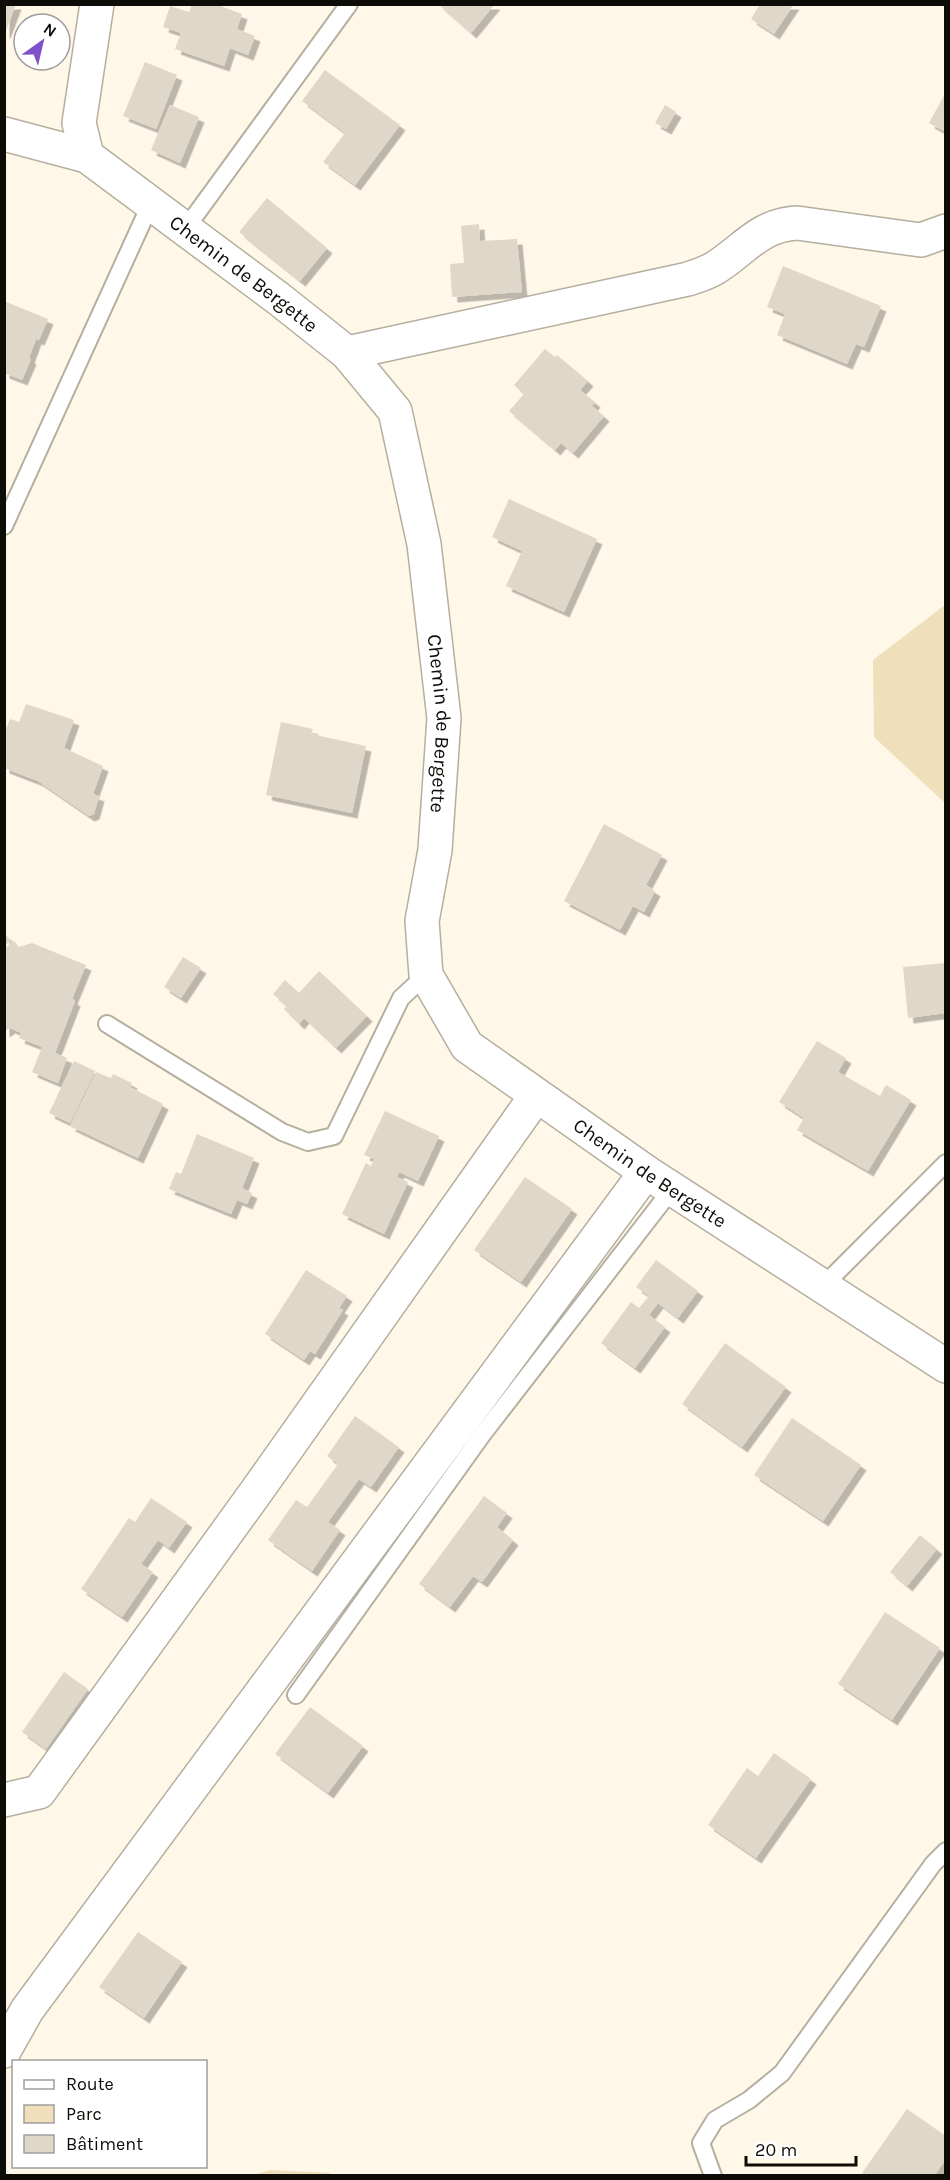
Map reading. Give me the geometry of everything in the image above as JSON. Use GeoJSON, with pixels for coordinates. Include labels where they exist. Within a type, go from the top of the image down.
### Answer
{"type":"FeatureCollection","features":[{"type":"Feature","properties":{"kind":"street"},"geometry":{"type":"LineString","coordinates":[[87,156],[79,123],[96,4]]}},
{"type":"Feature","properties":{"kind":"street","name":"Chemin de Bergette"},"geometry":{"type":"LineString","coordinates":[[6,139],[87,156],[186,228],[347,353],[395,411],[424,544],[444,718],[435,850],[422,921],[426,975],[467,1046],[659,1181],[945,1366]]}},
{"type":"Feature","properties":{"kind":"street"},"geometry":{"type":"LineString","coordinates":[[347,353],[688,279],[714,269],[762,232],[781,224],[797,223],[921,240],[945,231]]}},
{"type":"Feature","properties":{"kind":"street"},"geometry":{"type":"LineString","coordinates":[[4,1800],[39,1792],[263,1482],[536,1096]]}},
{"type":"Feature","properties":{"kind":"street"},"geometry":{"type":"LineString","coordinates":[[4,2051],[27,2010],[659,1181]]}},
{"type":"Feature","properties":{"kind":"lane"},"geometry":{"type":"LineString","coordinates":[[186,228],[349,4]]}},
{"type":"Feature","properties":{"kind":"lane"},"geometry":{"type":"LineString","coordinates":[[4,526],[151,203]]}},
{"type":"Feature","properties":{"kind":"lane"},"geometry":{"type":"LineString","coordinates":[[107,1024],[282,1132],[308,1142],[334,1136],[401,998],[426,975]]}},
{"type":"Feature","properties":{"kind":"lane"},"geometry":{"type":"LineString","coordinates":[[822,1287],[945,1163]]}},
{"type":"Feature","properties":{"kind":"lane"},"geometry":{"type":"LineString","coordinates":[[296,1695],[482,1435],[659,1181]]}},
{"type":"Feature","properties":{"kind":"lane"},"geometry":{"type":"LineString","coordinates":[[713,2175],[701,2143],[715,2120],[749,2100],[782,2073],[933,1864],[945,1851]]}},
{"type":"Feature","properties":{"kind":"green space"},"geometry":{"type":"Polygon","coordinates":[[[945,605],[945,803],[874,737],[873,660],[945,605]]]}},
{"type":"Feature","properties":{"kind":"green space"},"geometry":{"type":"Polygon","coordinates":[[[270,2170],[330,2173],[330,2175],[254,2175],[270,2170]]]}},
{"type":"Feature","properties":{"kind":"building"},"geometry":{"type":"Polygon","coordinates":[[[4,4],[16,4],[5,33],[4,4]]]}},
{"type":"Feature","properties":{"kind":"building"},"geometry":{"type":"Polygon","coordinates":[[[192,4],[215,4],[242,14],[237,29],[255,36],[248,55],[230,48],[224,66],[175,49],[181,33],[163,27],[170,6],[189,12],[192,4]]]}},
{"type":"Feature","properties":{"kind":"building"},"geometry":{"type":"Polygon","coordinates":[[[438,4],[495,4],[471,33],[438,4]]]}},
{"type":"Feature","properties":{"kind":"building"},"geometry":{"type":"Polygon","coordinates":[[[760,4],[794,4],[774,34],[751,19],[760,4]]]}},
{"type":"Feature","properties":{"kind":"building"},"geometry":{"type":"Polygon","coordinates":[[[145,62],[177,75],[156,129],[123,116],[145,62]]]}},
{"type":"Feature","properties":{"kind":"building"},"geometry":{"type":"Polygon","coordinates":[[[325,70],[400,125],[355,185],[323,162],[345,133],[302,101],[325,70]]]}},
{"type":"Feature","properties":{"kind":"building"},"geometry":{"type":"Polygon","coordinates":[[[946,92],[946,132],[929,123],[946,92]]]}},
{"type":"Feature","properties":{"kind":"building"},"geometry":{"type":"Polygon","coordinates":[[[170,105],[199,117],[180,163],[151,150],[170,105]]]}},
{"type":"Feature","properties":{"kind":"building"},"geometry":{"type":"Polygon","coordinates":[[[665,105],[676,112],[666,129],[655,123],[665,105]]]}},
{"type":"Feature","properties":{"kind":"building"},"geometry":{"type":"Polygon","coordinates":[[[267,198],[327,248],[300,281],[239,232],[267,198]]]}},
{"type":"Feature","properties":{"kind":"building"},"geometry":{"type":"Polygon","coordinates":[[[479,224],[480,241],[517,239],[522,292],[452,297],[450,264],[464,263],[461,226],[479,224]]]}},
{"type":"Feature","properties":{"kind":"building"},"geometry":{"type":"Polygon","coordinates":[[[783,266],[881,306],[864,347],[856,344],[847,364],[777,335],[785,314],[767,307],[783,266]]]}},
{"type":"Feature","properties":{"kind":"building"},"geometry":{"type":"Polygon","coordinates":[[[4,301],[48,319],[39,340],[36,339],[22,380],[4,373],[4,301]]]}},
{"type":"Feature","properties":{"kind":"building"},"geometry":{"type":"Polygon","coordinates":[[[545,349],[555,357],[557,355],[588,381],[580,390],[595,402],[592,406],[604,416],[573,453],[561,443],[555,450],[509,411],[524,394],[514,385],[545,349]]]}},
{"type":"Feature","properties":{"kind":"building"},"geometry":{"type":"Polygon","coordinates":[[[509,499],[597,539],[564,612],[506,586],[522,551],[492,537],[509,499]]]}},
{"type":"Feature","properties":{"kind":"building"},"geometry":{"type":"Polygon","coordinates":[[[26,704],[74,720],[64,748],[103,766],[93,794],[99,796],[94,814],[89,816],[38,781],[4,768],[4,734],[10,719],[19,722],[26,704]]]}},
{"type":"Feature","properties":{"kind":"building"},"geometry":{"type":"Polygon","coordinates":[[[281,722],[313,729],[311,734],[366,746],[352,813],[266,795],[281,722]]]}},
{"type":"Feature","properties":{"kind":"building"},"geometry":{"type":"Polygon","coordinates":[[[604,824],[662,855],[646,885],[655,891],[644,912],[633,906],[620,930],[564,901],[604,824]]]}},
{"type":"Feature","properties":{"kind":"building"},"geometry":{"type":"Polygon","coordinates":[[[4,933],[11,941],[4,946],[4,933]]]}},
{"type":"Feature","properties":{"kind":"building"},"geometry":{"type":"Polygon","coordinates":[[[14,941],[19,947],[32,943],[86,965],[72,999],[75,1001],[55,1053],[67,1058],[58,1083],[32,1072],[42,1047],[19,1038],[21,1033],[10,1028],[4,1032],[4,949],[14,941]]]}},
{"type":"Feature","properties":{"kind":"building"},"geometry":{"type":"Polygon","coordinates":[[[183,957],[201,968],[181,998],[164,987],[183,957]]]}},
{"type":"Feature","properties":{"kind":"building"},"geometry":{"type":"Polygon","coordinates":[[[946,963],[946,1013],[908,1018],[903,967],[946,963]]]}},
{"type":"Feature","properties":{"kind":"building"},"geometry":{"type":"Polygon","coordinates":[[[319,971],[367,1016],[336,1048],[304,1018],[299,1024],[284,1009],[287,1006],[273,994],[285,980],[299,993],[319,971]]]}},
{"type":"Feature","properties":{"kind":"building"},"geometry":{"type":"Polygon","coordinates":[[[817,1041],[846,1058],[838,1072],[880,1096],[886,1085],[911,1100],[868,1171],[797,1130],[804,1118],[779,1102],[817,1041]]]}},
{"type":"Feature","properties":{"kind":"building"},"geometry":{"type":"Polygon","coordinates":[[[74,1061],[95,1071],[70,1123],[49,1113],[74,1061]]]}},
{"type":"Feature","properties":{"kind":"building"},"geometry":{"type":"Polygon","coordinates":[[[96,1072],[111,1078],[113,1074],[132,1083],[130,1087],[163,1104],[138,1158],[70,1126],[96,1072]]]}},
{"type":"Feature","properties":{"kind":"building"},"geometry":{"type":"Polygon","coordinates":[[[385,1111],[439,1136],[418,1181],[399,1172],[397,1177],[408,1182],[384,1234],[342,1214],[366,1163],[371,1166],[374,1159],[364,1155],[385,1111]]]}},
{"type":"Feature","properties":{"kind":"building"},"geometry":{"type":"Polygon","coordinates":[[[197,1134],[254,1158],[242,1188],[252,1193],[247,1204],[237,1200],[231,1214],[169,1189],[176,1172],[181,1174],[197,1134]]]}},
{"type":"Feature","properties":{"kind":"building"},"geometry":{"type":"Polygon","coordinates":[[[525,1177],[572,1209],[521,1282],[474,1250],[525,1177]]]}},
{"type":"Feature","properties":{"kind":"building"},"geometry":{"type":"Polygon","coordinates":[[[656,1260],[698,1291],[678,1318],[658,1303],[649,1315],[665,1327],[635,1368],[601,1343],[631,1302],[639,1308],[649,1296],[636,1287],[656,1260]]]}},
{"type":"Feature","properties":{"kind":"building"},"geometry":{"type":"Polygon","coordinates":[[[306,1270],[347,1296],[339,1308],[343,1310],[315,1354],[310,1351],[304,1360],[265,1334],[306,1270]]]}},
{"type":"Feature","properties":{"kind":"building"},"geometry":{"type":"Polygon","coordinates":[[[725,1343],[786,1387],[742,1447],[682,1404],[725,1343]]]}},
{"type":"Feature","properties":{"kind":"building"},"geometry":{"type":"Polygon","coordinates":[[[355,1416],[399,1447],[371,1487],[359,1479],[328,1522],[340,1530],[312,1571],[268,1540],[296,1500],[307,1507],[338,1464],[327,1456],[355,1416]]]}},
{"type":"Feature","properties":{"kind":"building"},"geometry":{"type":"Polygon","coordinates":[[[792,1418],[861,1465],[823,1521],[754,1475],[792,1418]]]}},
{"type":"Feature","properties":{"kind":"building"},"geometry":{"type":"Polygon","coordinates":[[[484,1496],[507,1513],[497,1527],[513,1540],[482,1582],[473,1576],[450,1607],[419,1584],[484,1496]]]}},
{"type":"Feature","properties":{"kind":"building"},"geometry":{"type":"Polygon","coordinates":[[[151,1498],[187,1522],[169,1548],[158,1540],[141,1564],[153,1572],[122,1617],[81,1589],[129,1518],[135,1522],[151,1498]]]}},
{"type":"Feature","properties":{"kind":"building"},"geometry":{"type":"Polygon","coordinates":[[[920,1535],[937,1549],[907,1586],[890,1572],[920,1535]]]}},
{"type":"Feature","properties":{"kind":"building"},"geometry":{"type":"Polygon","coordinates":[[[885,1612],[940,1648],[892,1720],[838,1684],[885,1612]]]}},
{"type":"Feature","properties":{"kind":"building"},"geometry":{"type":"Polygon","coordinates":[[[64,1672],[88,1689],[46,1749],[22,1732],[64,1672]]]}},
{"type":"Feature","properties":{"kind":"building"},"geometry":{"type":"Polygon","coordinates":[[[310,1707],[363,1746],[328,1793],[275,1754],[310,1707]]]}},
{"type":"Feature","properties":{"kind":"building"},"geometry":{"type":"Polygon","coordinates":[[[774,1753],[811,1779],[756,1858],[708,1825],[747,1768],[758,1776],[774,1753]]]}},
{"type":"Feature","properties":{"kind":"building"},"geometry":{"type":"Polygon","coordinates":[[[138,1932],[182,1962],[144,2018],[99,1987],[138,1932]]]}},
{"type":"Feature","properties":{"kind":"building"},"geometry":{"type":"Polygon","coordinates":[[[907,2109],[946,2136],[946,2159],[934,2176],[867,2176],[862,2173],[907,2109]]]}}]}
